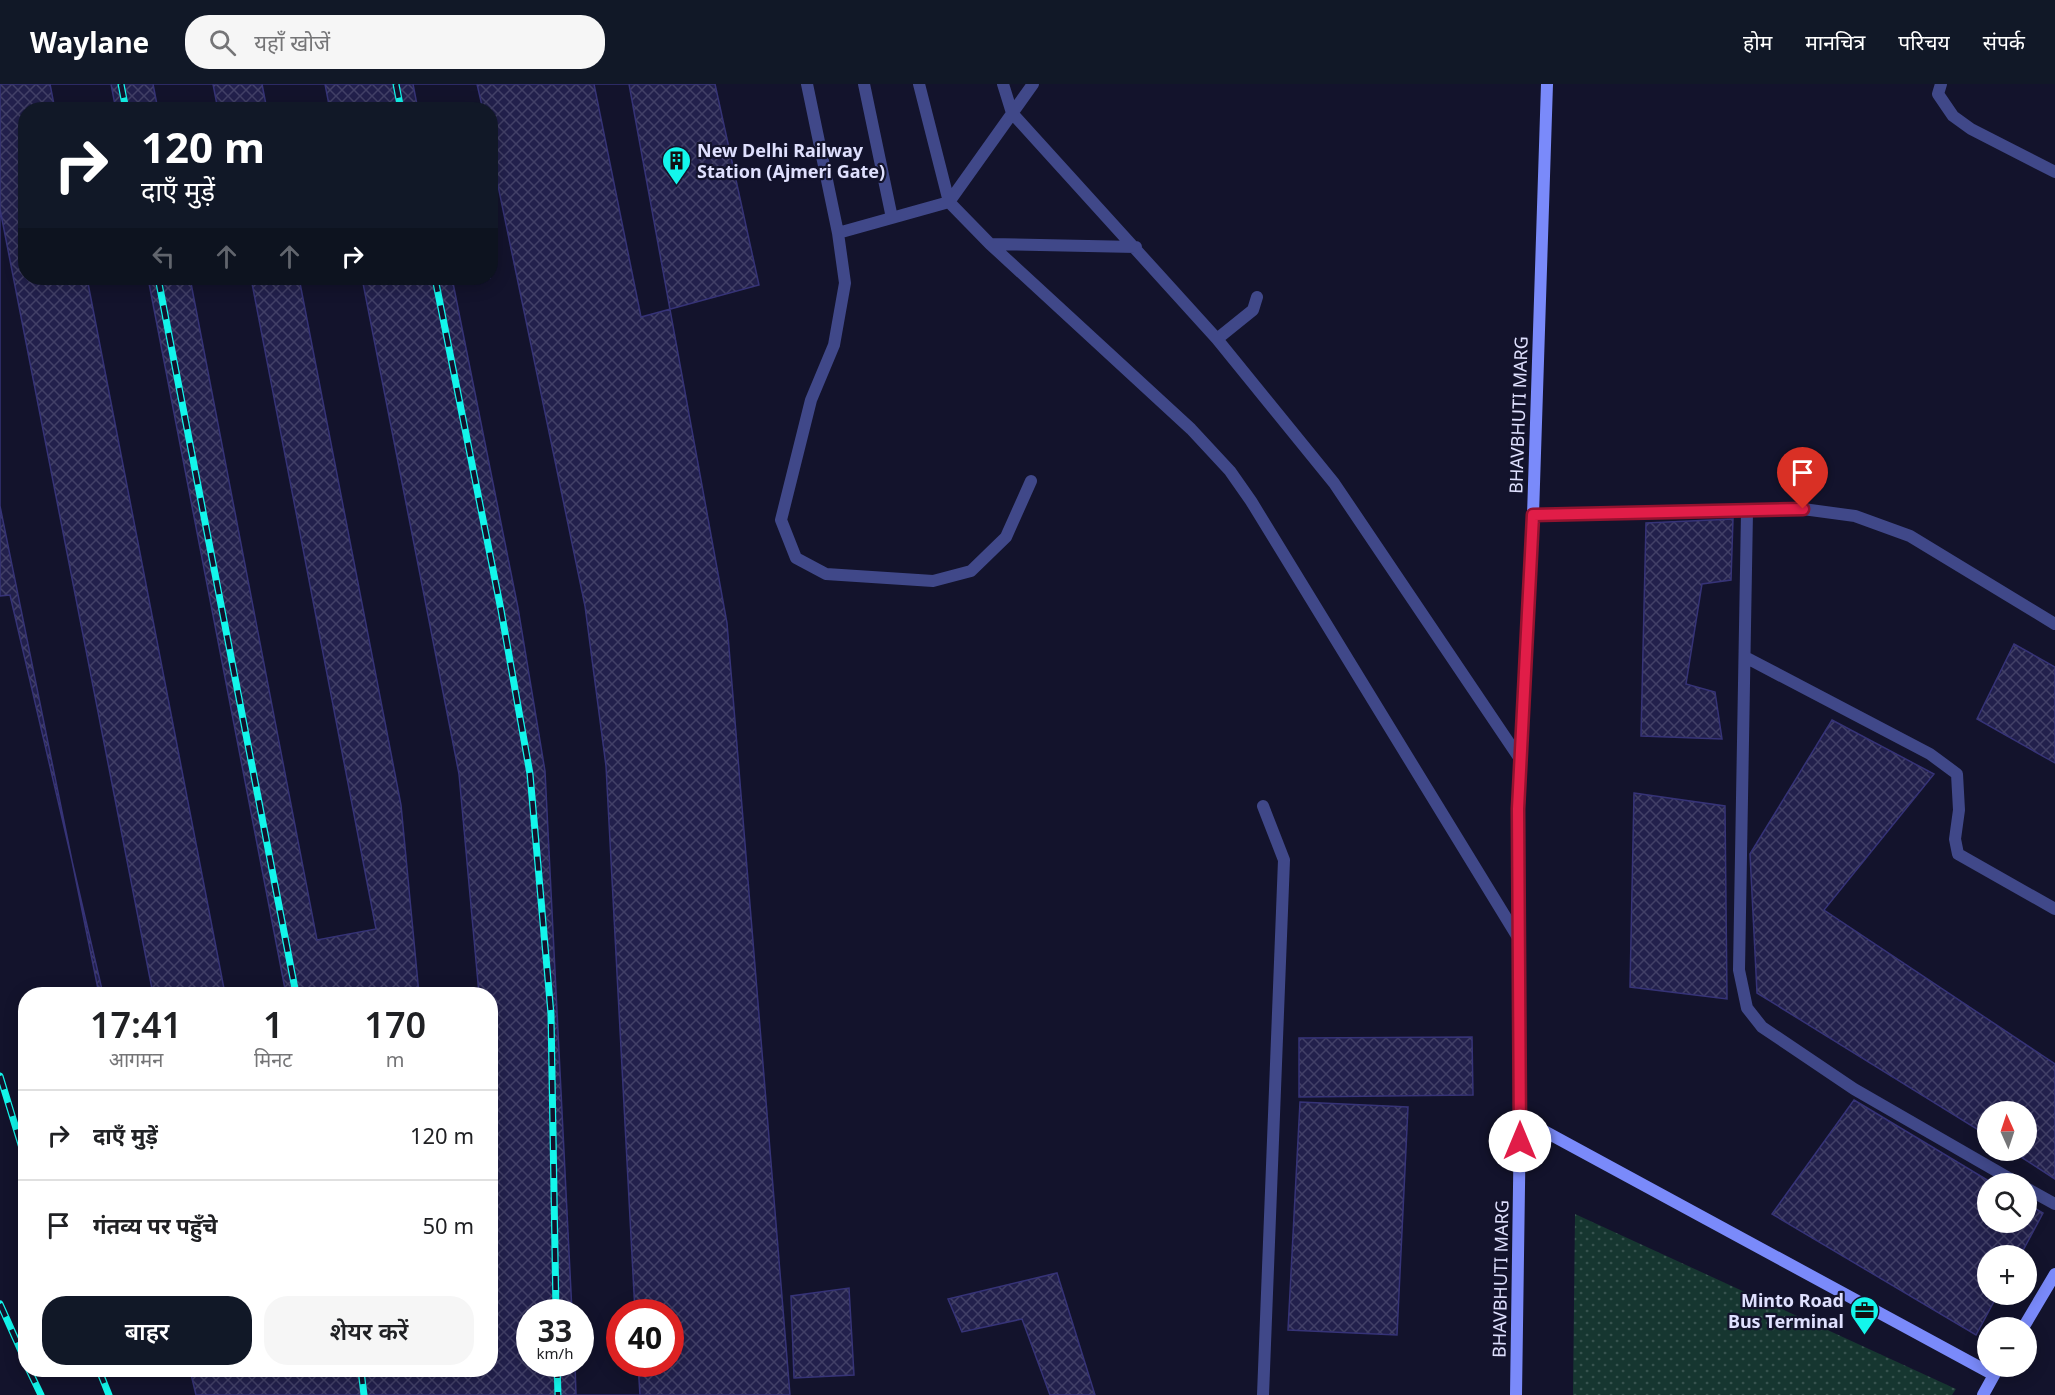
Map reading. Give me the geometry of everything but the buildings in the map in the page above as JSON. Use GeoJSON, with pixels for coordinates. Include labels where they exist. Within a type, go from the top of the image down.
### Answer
{"type":"FeatureCollection","features":[{"type":"Feature","properties":{"kind":"street"},"geometry":{"type":"LineString","coordinates":[[807,84],[838,233],[845,283],[834,345],[811,400],[781,520],[796,558],[826,574],[933,581],[971,571],[1006,537],[1031,481]]}},
{"type":"Feature","properties":{"kind":"street"},"geometry":{"type":"LineString","coordinates":[[864,84],[892,218]]}},
{"type":"Feature","properties":{"kind":"street"},"geometry":{"type":"LineString","coordinates":[[919,84],[949,202],[990,244],[1191,429],[1230,471],[1257,511],[1519,939]]}},
{"type":"Feature","properties":{"kind":"street"},"geometry":{"type":"LineString","coordinates":[[1004,84],[1012,113],[1217,339],[1334,483],[1520,759]]}},
{"type":"Feature","properties":{"kind":"street"},"geometry":{"type":"LineString","coordinates":[[838,233],[949,202],[1033,84]]}},
{"type":"Feature","properties":{"kind":"street","name":"BHAVBHUTI MARG"},"geometry":{"type":"LineString","coordinates":[[1516,1395],[1520,1118],[1518,809],[1533,515],[1547,84]]}},
{"type":"Feature","properties":{"kind":"street"},"geometry":{"type":"LineString","coordinates":[[1941,84],[1938,94],[1953,116],[1971,129],[2055,172]]}},
{"type":"Feature","properties":{"kind":"street"},"geometry":{"type":"LineString","coordinates":[[990,244],[1136,248]]}},
{"type":"Feature","properties":{"kind":"street"},"geometry":{"type":"LineString","coordinates":[[1217,339],[1253,310],[1257,297]]}},
{"type":"Feature","properties":{"kind":"street"},"geometry":{"type":"LineString","coordinates":[[1533,515],[1803,509],[1855,516],[1910,536],[2055,624]]}},
{"type":"Feature","properties":{"kind":"street"},"geometry":{"type":"LineString","coordinates":[[1747,512],[1739,969],[1747,1008],[1762,1026],[1854,1089],[2000,1173]]}},
{"type":"Feature","properties":{"kind":"street"},"geometry":{"type":"LineString","coordinates":[[1745,657],[1930,754],[1957,774],[1959,810],[1954,839],[1958,854],[2055,909]]}},
{"type":"Feature","properties":{"kind":"street"},"geometry":{"type":"LineString","coordinates":[[1263,806],[1284,860],[1263,1395]]}},
{"type":"Feature","properties":{"kind":"street"},"geometry":{"type":"LineString","coordinates":[[1520,1118],[1977,1360]]}},
{"type":"Feature","properties":{"kind":"street"},"geometry":{"type":"LineString","coordinates":[[2037,1194],[2055,1204]]}},
{"type":"Feature","properties":{"kind":"street"},"geometry":{"type":"LineString","coordinates":[[2030,1317],[2055,1274]]}},
{"type":"Feature","properties":{"kind":"street"},"geometry":{"type":"LineString","coordinates":[[1983,1395],[1994,1377]]}},
{"type":"Feature","properties":{"kind":"green space"},"geometry":{"type":"Polygon","coordinates":[[[1575,1214],[1956,1389],[1952,1395],[1573,1395],[1575,1214]]]}},
{"type":"Feature","properties":{"kind":"railway"},"geometry":{"type":"LineString","coordinates":[[121,84],[124,102]]}},
{"type":"Feature","properties":{"kind":"railway"},"geometry":{"type":"LineString","coordinates":[[396,84],[399,102]]}},
{"type":"Feature","properties":{"kind":"railway"},"geometry":{"type":"LineString","coordinates":[[159,285],[295,987]]}},
{"type":"Feature","properties":{"kind":"railway"},"geometry":{"type":"LineString","coordinates":[[436,285],[501,610],[530,774],[551,1014],[556,1299]]}},
{"type":"Feature","properties":{"kind":"railway"},"geometry":{"type":"LineString","coordinates":[[0,1076],[18,1135]]}},
{"type":"Feature","properties":{"kind":"railway"},"geometry":{"type":"LineString","coordinates":[[0,1304],[18,1344]]}},
{"type":"Feature","properties":{"kind":"railway"},"geometry":{"type":"LineString","coordinates":[[32,1377],[41,1395]]}},
{"type":"Feature","properties":{"kind":"railway"},"geometry":{"type":"LineString","coordinates":[[102,1377],[109,1395]]}},
{"type":"Feature","properties":{"kind":"railway"},"geometry":{"type":"LineString","coordinates":[[362,1377],[364,1395]]}},
{"type":"Feature","properties":{"kind":"railway"},"geometry":{"type":"LineString","coordinates":[[557,1377],[558,1395]]}},
{"type":"Feature","properties":{"kind":"place","name":"New Delhi Railway Station (Ajmeri Gate)"},"geometry":{"type":"Point","coordinates":[676,186]}},
{"type":"Feature","properties":{"kind":"place","name":"Minto Road Bus Terminal"},"geometry":{"type":"Point","coordinates":[1865,1336]}},
{"type":"Feature","properties":{"kind":"route"},"geometry":{"type":"LineString","coordinates":[[1520,1141],[1518,809],[1533,515],[1803,509]]}}]}
